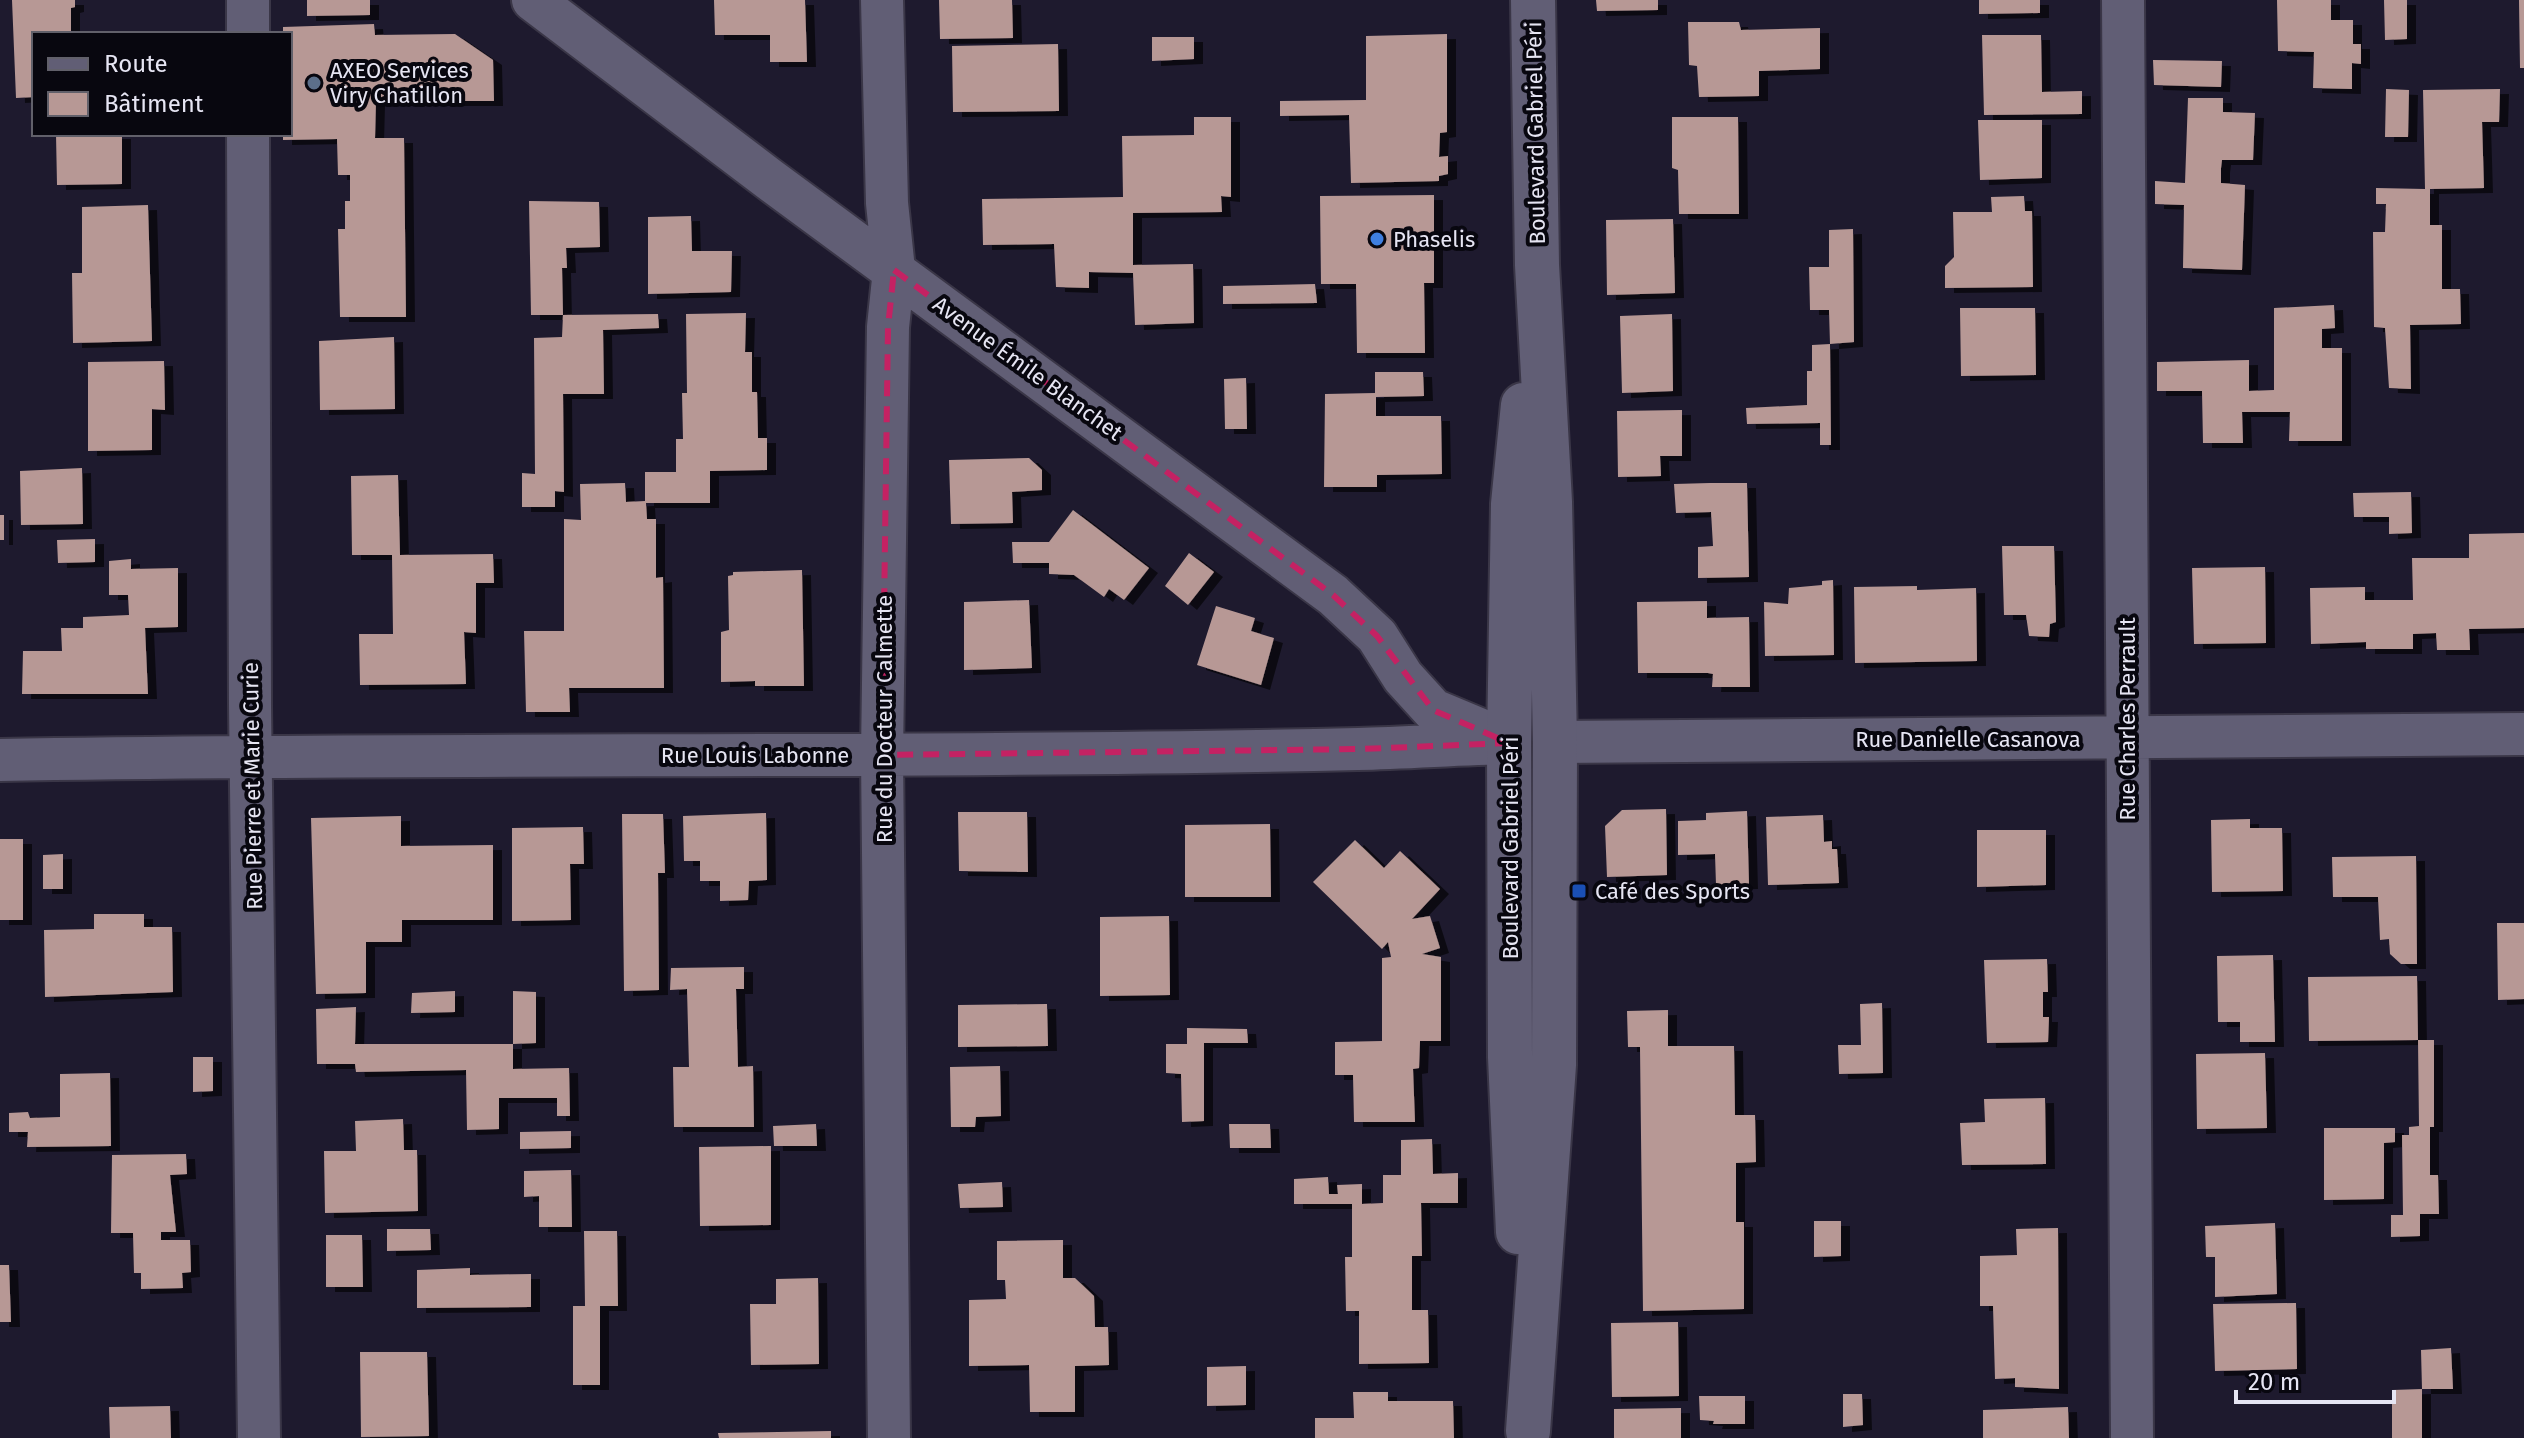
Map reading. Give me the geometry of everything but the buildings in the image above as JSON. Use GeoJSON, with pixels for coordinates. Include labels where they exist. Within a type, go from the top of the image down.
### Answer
{"type":"FeatureCollection","features":[{"type":"Feature","properties":{"kind":"main road","name":"Boulevard Gabriel Péri"},"geometry":{"type":"LineString","coordinates":[[1528,1434],[1554,1065],[1555,742],[1550,502],[1537,265],[1533,0]]}},
{"type":"Feature","properties":{"kind":"main road","name":"Boulevard Gabriel Péri"},"geometry":{"type":"LineString","coordinates":[[1528,1434],[1510,1057],[1509,743],[1513,504],[1537,265]]}},
{"type":"Feature","properties":{"kind":"main road"},"geometry":{"type":"LineString","coordinates":[[1509,743],[1555,742]]}},
{"type":"Feature","properties":{"kind":"street"},"geometry":{"type":"LineString","coordinates":[[248,0],[248,32]]}},
{"type":"Feature","properties":{"kind":"street","name":"Avenue Émile Blanchet"},"geometry":{"type":"LineString","coordinates":[[533,0],[769,179],[1333,595],[1377,636],[1403,677],[1433,710],[1509,743]]}},
{"type":"Feature","properties":{"kind":"street","name":"Rue du Docteur Calmette"},"geometry":{"type":"LineString","coordinates":[[882,0],[887,203],[894,270],[888,327],[882,755],[889,1438]]}},
{"type":"Feature","properties":{"kind":"street","name":"Rue Charles Perrault"},"geometry":{"type":"LineString","coordinates":[[2123,0],[2132,1438]]}},
{"type":"Feature","properties":{"kind":"street","name":"Rue Pierre et Marie Curie"},"geometry":{"type":"LineString","coordinates":[[248,136],[259,1438]]}},
{"type":"Feature","properties":{"kind":"street","name":"Rue Danielle Casanova"},"geometry":{"type":"LineString","coordinates":[[1555,742],[2524,734]]}},
{"type":"Feature","properties":{"kind":"street","name":"Rue Louis Labonne"},"geometry":{"type":"LineString","coordinates":[[0,760],[252,755],[882,755],[1361,749],[1509,743]]}},
{"type":"Feature","properties":{"kind":"highlighted area"},"geometry":{"type":"Polygon","coordinates":[[[894,270],[1333,595],[1377,636],[1433,710],[1509,743],[1361,749],[882,755],[888,327],[894,270]]]}},
{"type":"Feature","properties":{"kind":"place","name":"AXEO Services Viry Chatillon"},"geometry":{"type":"Point","coordinates":[314,83]}},
{"type":"Feature","properties":{"kind":"place","name":"Phaselis"},"geometry":{"type":"Point","coordinates":[1377,239]}},
{"type":"Feature","properties":{"kind":"place","name":"Café des Sports"},"geometry":{"type":"Point","coordinates":[1579,891]}}]}
